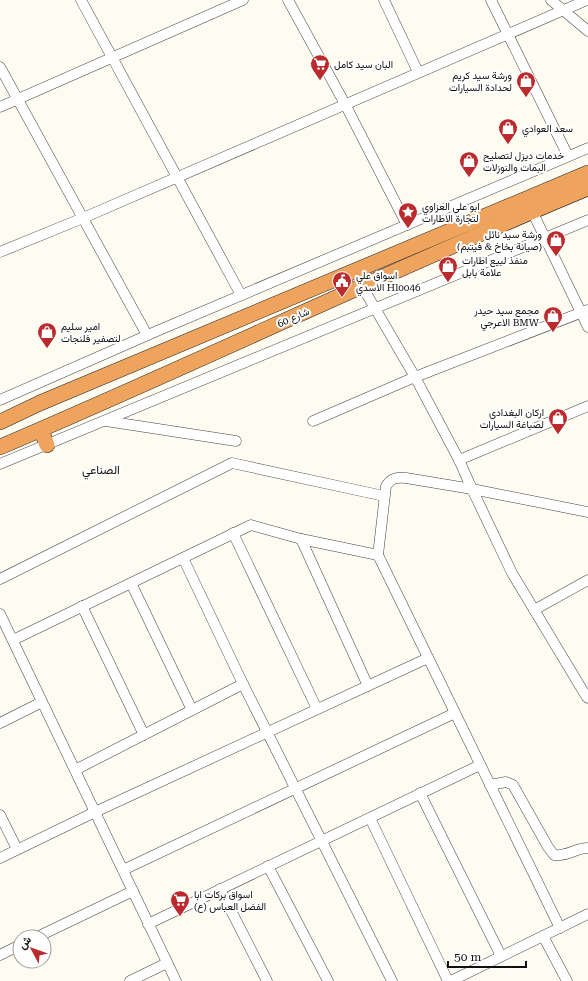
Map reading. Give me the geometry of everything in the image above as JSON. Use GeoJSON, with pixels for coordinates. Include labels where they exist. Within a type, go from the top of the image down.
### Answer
{"type":"FeatureCollection","features":[{"type":"Feature","properties":{"kind":"highway","name":"شارع 60"},"geometry":{"type":"LineString","coordinates":[[0,422],[40,402],[588,173]]}},
{"type":"Feature","properties":{"kind":"highway","name":"شارع 60"},"geometry":{"type":"LineString","coordinates":[[0,448],[362,286],[588,188]]}},
{"type":"Feature","properties":{"kind":"highway"},"geometry":{"type":"LineString","coordinates":[[41,430],[47,445]]}},
{"type":"Feature","properties":{"kind":"street"},"geometry":{"type":"LineString","coordinates":[[81,0],[241,295]]}},
{"type":"Feature","properties":{"kind":"street"},"geometry":{"type":"LineString","coordinates":[[0,107],[243,0]]}},
{"type":"Feature","properties":{"kind":"street"},"geometry":{"type":"LineString","coordinates":[[288,0],[345,104],[407,225]]}},
{"type":"Feature","properties":{"kind":"street"},"geometry":{"type":"LineString","coordinates":[[384,0],[418,72]]}},
{"type":"Feature","properties":{"kind":"street"},"geometry":{"type":"LineString","coordinates":[[491,0],[568,156]]}},
{"type":"Feature","properties":{"kind":"street"},"geometry":{"type":"LineString","coordinates":[[551,0],[588,31]]}},
{"type":"Feature","properties":{"kind":"street"},"geometry":{"type":"LineString","coordinates":[[0,252],[587,0]]}},
{"type":"Feature","properties":{"kind":"street"},"geometry":{"type":"LineString","coordinates":[[0,67],[147,335]]}},
{"type":"Feature","properties":{"kind":"street"},"geometry":{"type":"LineString","coordinates":[[0,400],[147,335],[588,148]]}},
{"type":"Feature","properties":{"kind":"street"},"geometry":{"type":"LineString","coordinates":[[532,211],[584,311],[588,327]]}},
{"type":"Feature","properties":{"kind":"street"},"geometry":{"type":"LineString","coordinates":[[0,464],[588,220]]}},
{"type":"Feature","properties":{"kind":"street"},"geometry":{"type":"LineString","coordinates":[[362,286],[415,377],[459,460],[512,573],[588,698]]}},
{"type":"Feature","properties":{"kind":"street"},"geometry":{"type":"LineString","coordinates":[[313,421],[415,377],[584,311]]}},
{"type":"Feature","properties":{"kind":"street"},"geometry":{"type":"LineString","coordinates":[[459,460],[588,406]]}},
{"type":"Feature","properties":{"kind":"street"},"geometry":{"type":"LineString","coordinates":[[106,421],[236,441]]}},
{"type":"Feature","properties":{"kind":"street"},"geometry":{"type":"LineString","coordinates":[[0,579],[232,463],[384,496]]}},
{"type":"Feature","properties":{"kind":"street"},"geometry":{"type":"LineString","coordinates":[[560,928],[378,555],[386,486],[388,482],[396,478],[406,478],[472,489],[588,512]]}},
{"type":"Feature","properties":{"kind":"street"},"geometry":{"type":"LineString","coordinates":[[13,640],[251,525],[300,539],[378,555]]}},
{"type":"Feature","properties":{"kind":"street"},"geometry":{"type":"LineString","coordinates":[[234,533],[317,709]]}},
{"type":"Feature","properties":{"kind":"street"},"geometry":{"type":"LineString","coordinates":[[300,539],[368,686]]}},
{"type":"Feature","properties":{"kind":"street"},"geometry":{"type":"LineString","coordinates":[[183,558],[243,684],[392,981]]}},
{"type":"Feature","properties":{"kind":"street"},"geometry":{"type":"LineString","coordinates":[[534,610],[588,580]]}},
{"type":"Feature","properties":{"kind":"street"},"geometry":{"type":"LineString","coordinates":[[131,583],[192,710]]}},
{"type":"Feature","properties":{"kind":"street"},"geometry":{"type":"LineString","coordinates":[[82,606],[144,735]]}},
{"type":"Feature","properties":{"kind":"street"},"geometry":{"type":"LineString","coordinates":[[0,614],[4,631],[13,640],[176,981]]}},
{"type":"Feature","properties":{"kind":"street"},"geometry":{"type":"LineString","coordinates":[[0,858],[95,812],[428,658]]}},
{"type":"Feature","properties":{"kind":"street"},"geometry":{"type":"LineString","coordinates":[[75,770],[243,684]]}},
{"type":"Feature","properties":{"kind":"street"},"geometry":{"type":"LineString","coordinates":[[0,723],[42,702]]}},
{"type":"Feature","properties":{"kind":"street"},"geometry":{"type":"LineString","coordinates":[[123,870],[455,713]]}},
{"type":"Feature","properties":{"kind":"street"},"geometry":{"type":"LineString","coordinates":[[148,924],[480,764]]}},
{"type":"Feature","properties":{"kind":"street"},"geometry":{"type":"LineString","coordinates":[[490,785],[506,782],[513,784],[548,847],[554,854],[562,856],[582,848],[588,848]]}},
{"type":"Feature","properties":{"kind":"street"},"geometry":{"type":"LineString","coordinates":[[420,793],[501,956]]}},
{"type":"Feature","properties":{"kind":"street"},"geometry":{"type":"LineString","coordinates":[[0,815],[17,850]]}},
{"type":"Feature","properties":{"kind":"street"},"geometry":{"type":"LineString","coordinates":[[370,818],[449,981],[588,914]]}},
{"type":"Feature","properties":{"kind":"street"},"geometry":{"type":"LineString","coordinates":[[268,866],[328,981]]}},
{"type":"Feature","properties":{"kind":"street"},"geometry":{"type":"LineString","coordinates":[[220,890],[267,981]]}},
{"type":"Feature","properties":{"kind":"street"},"geometry":{"type":"LineString","coordinates":[[52,930],[133,891]]}},
{"type":"Feature","properties":{"kind":"street"},"geometry":{"type":"LineString","coordinates":[[543,936],[567,981]]}},
{"type":"Feature","properties":{"kind":"street"},"geometry":{"type":"LineString","coordinates":[[0,955],[12,949]]}},
{"type":"Feature","properties":{"kind":"street"},"geometry":{"type":"LineString","coordinates":[[130,981],[167,963]]}},
{"type":"Feature","properties":{"kind":"place","name":"البان سيد كامل"},"geometry":{"type":"Point","coordinates":[320,81]}},
{"type":"Feature","properties":{"kind":"place","name":"ورشة سيد كريم لحدادة السيارات"},"geometry":{"type":"Point","coordinates":[526,98]}},
{"type":"Feature","properties":{"kind":"place","name":"سعد العوادي"},"geometry":{"type":"Point","coordinates":[508,145]}},
{"type":"Feature","properties":{"kind":"place","name":"خدمات ديزل لتصليح البمات والنوزلات"},"geometry":{"type":"Point","coordinates":[469,178]}},
{"type":"Feature","properties":{"kind":"place","name":"ابو علي العزاوي لتجارة الاطارات"},"geometry":{"type":"Point","coordinates":[408,229]}},
{"type":"Feature","properties":{"kind":"place","name":"ورشة سيد نائل (صيانة بخاخ & فيتبم)"},"geometry":{"type":"Point","coordinates":[556,257]}},
{"type":"Feature","properties":{"kind":"place","name":"منفذ لبيع اطارات علامة بابل"},"geometry":{"type":"Point","coordinates":[448,283]}},
{"type":"Feature","properties":{"kind":"place","name":"اسواق علي الاسدي Hl0046"},"geometry":{"type":"Point","coordinates":[342,298]}},
{"type":"Feature","properties":{"kind":"place","name":"مجمع سيد حيدر الاعرجي BMW"},"geometry":{"type":"Point","coordinates":[553,333]}},
{"type":"Feature","properties":{"kind":"place","name":"امير سليم لتصفير فلنجات"},"geometry":{"type":"Point","coordinates":[47,349]}},
{"type":"Feature","properties":{"kind":"place","name":"اركان البغدادي لصباغة السيارات"},"geometry":{"type":"Point","coordinates":[558,435]}},
{"type":"Feature","properties":{"kind":"place","name":"اسواق بركات ابا الفضل العباس (ع)"},"geometry":{"type":"Point","coordinates":[180,917]}},
{"type":"Feature","properties":{"kind":"district","name":"الصناعي"},"geometry":{"type":"Point","coordinates":[101,470]}}]}
